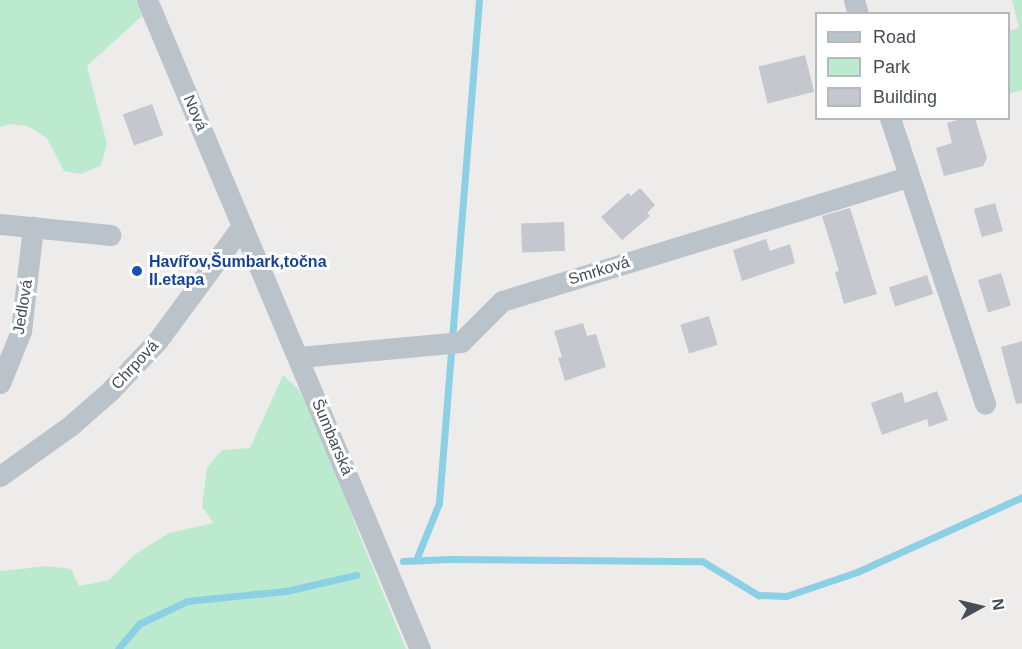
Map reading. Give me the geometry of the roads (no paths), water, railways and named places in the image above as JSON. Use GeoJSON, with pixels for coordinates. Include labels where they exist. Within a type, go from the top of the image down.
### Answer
{"type":"FeatureCollection","features":[{"type":"Feature","properties":{"kind":"street","name":"Nová"},"geometry":{"type":"LineString","coordinates":[[147,0],[242,226]]}},
{"type":"Feature","properties":{"kind":"street"},"geometry":{"type":"LineString","coordinates":[[891,120],[907,177],[985,404]]}},
{"type":"Feature","properties":{"kind":"street","name":"Smrková"},"geometry":{"type":"LineString","coordinates":[[299,357],[461,342],[502,301],[907,177]]}},
{"type":"Feature","properties":{"kind":"street"},"geometry":{"type":"LineString","coordinates":[[0,224],[110,236]]}},
{"type":"Feature","properties":{"kind":"street","name":"Šumbarská"},"geometry":{"type":"LineString","coordinates":[[242,226],[420,649]]}},
{"type":"Feature","properties":{"kind":"street","name":"Chrpová"},"geometry":{"type":"LineString","coordinates":[[0,476],[70,426],[118,382],[158,340],[242,226]]}},
{"type":"Feature","properties":{"kind":"street","name":"Jedlová"},"geometry":{"type":"LineString","coordinates":[[0,383],[21,331],[33,227]]}},
{"type":"Feature","properties":{"kind":"waterway"},"geometry":{"type":"LineString","coordinates":[[416,560],[439,503],[479,0]]}},
{"type":"Feature","properties":{"kind":"waterway"},"geometry":{"type":"LineString","coordinates":[[403,561],[450,559],[702,561],[758,595],[786,596],[857,572],[1022,497]]}},
{"type":"Feature","properties":{"kind":"waterway"},"geometry":{"type":"LineString","coordinates":[[118,649],[139,624],[187,601],[286,591],[356,575]]}},
{"type":"Feature","properties":{"kind":"place","name":"Havířov,Šumbark,točna II.etapa"},"geometry":{"type":"Point","coordinates":[137,271]}}]}
